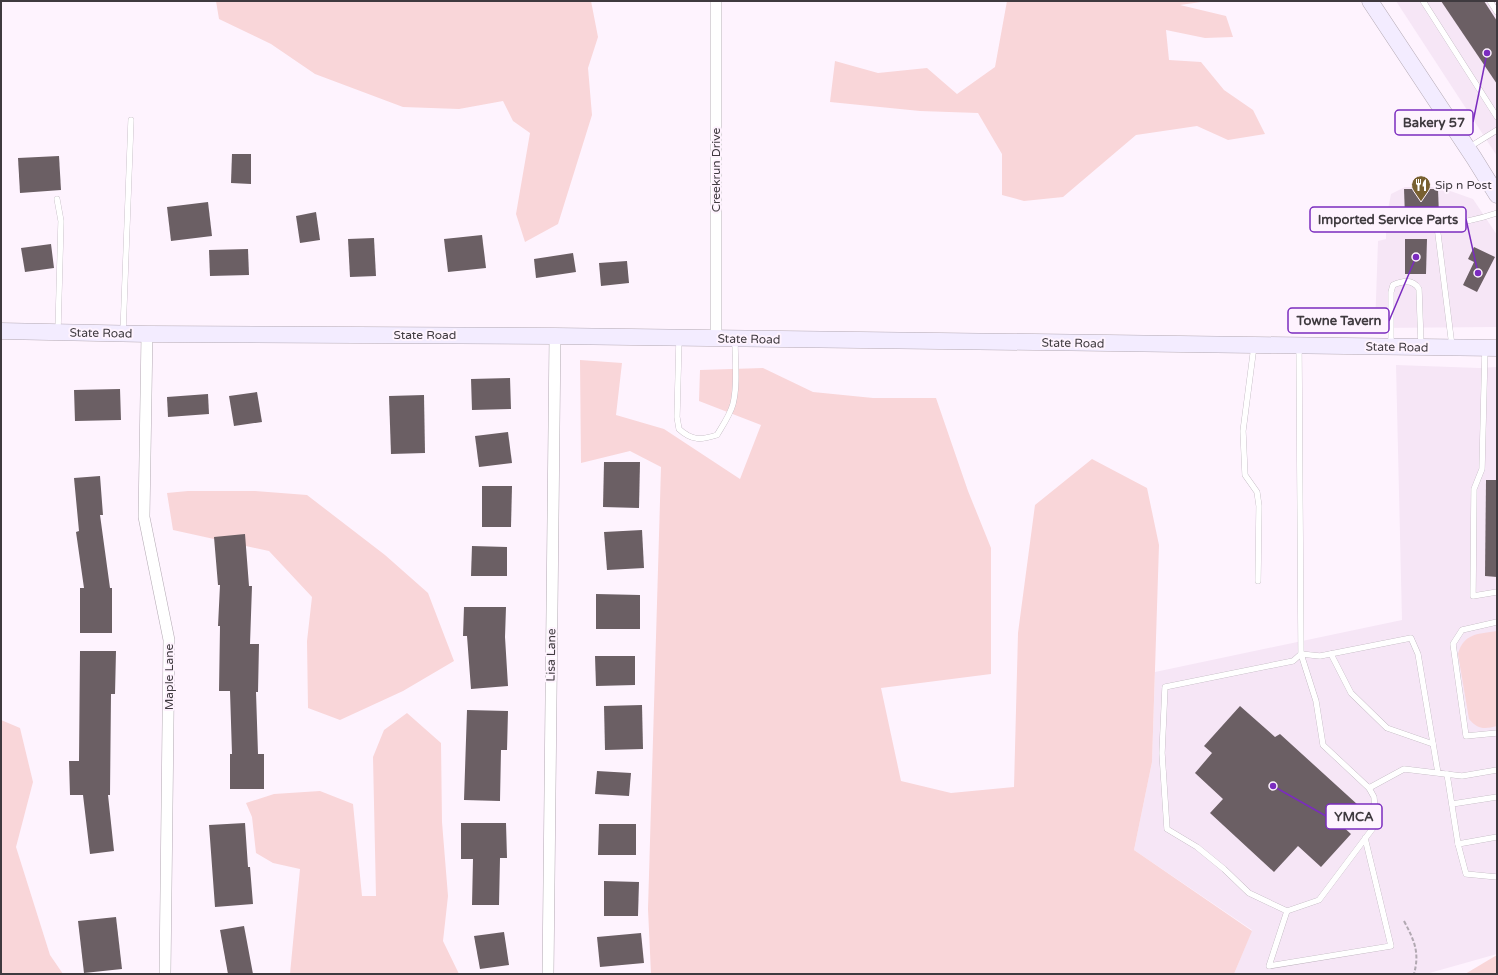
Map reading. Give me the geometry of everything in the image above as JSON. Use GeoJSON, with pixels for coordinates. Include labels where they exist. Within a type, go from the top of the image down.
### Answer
{"type":"FeatureCollection","features":[{"type":"Feature","properties":{"kind":"main road"},"geometry":{"type":"LineString","coordinates":[[1370,1],[1468,148],[1491,179],[1497,195]]}},
{"type":"Feature","properties":{"kind":"main road","name":"State Road"},"geometry":{"type":"LineString","coordinates":[[1,331],[147,334],[555,336],[1491,348]]}},
{"type":"Feature","properties":{"kind":"street","name":"Creekrun Drive"},"geometry":{"type":"LineString","coordinates":[[716,1],[716,338]]}},
{"type":"Feature","properties":{"kind":"street","name":"Maple Lane"},"geometry":{"type":"LineString","coordinates":[[147,334],[144,517],[169,640],[165,974]]}},
{"type":"Feature","properties":{"kind":"street","name":"Lisa Lane"},"geometry":{"type":"LineString","coordinates":[[548,974],[555,336]]}},
{"type":"Feature","properties":{"kind":"lane"},"geometry":{"type":"LineString","coordinates":[[1423,1],[1497,117]]}},
{"type":"Feature","properties":{"kind":"lane"},"geometry":{"type":"LineString","coordinates":[[1490,1],[1497,12]]}},
{"type":"Feature","properties":{"kind":"lane"},"geometry":{"type":"LineString","coordinates":[[123,333],[131,120]]}},
{"type":"Feature","properties":{"kind":"lane"},"geometry":{"type":"LineString","coordinates":[[1468,148],[1497,130]]}},
{"type":"Feature","properties":{"kind":"lane"},"geometry":{"type":"LineString","coordinates":[[57,199],[61,222],[58,332]]}},
{"type":"Feature","properties":{"kind":"lane"},"geometry":{"type":"LineString","coordinates":[[1386,226],[1437,226],[1463,223],[1497,213]]}},
{"type":"Feature","properties":{"kind":"lane"},"geometry":{"type":"LineString","coordinates":[[1437,226],[1452,348]]}},
{"type":"Feature","properties":{"kind":"lane"},"geometry":{"type":"LineString","coordinates":[[1391,347],[1391,292],[1393,285],[1400,282],[1410,282],[1416,284],[1419,289],[1421,347]]}},
{"type":"Feature","properties":{"kind":"lane"},"geometry":{"type":"LineString","coordinates":[[679,338],[677,417],[679,429],[691,438],[705,439],[717,435],[730,413],[733,404],[736,386],[735,339]]}},
{"type":"Feature","properties":{"kind":"lane"},"geometry":{"type":"LineString","coordinates":[[1254,345],[1243,431],[1245,476],[1258,492],[1258,581]]}},
{"type":"Feature","properties":{"kind":"lane"},"geometry":{"type":"LineString","coordinates":[[1299,346],[1301,654],[1316,701],[1323,745],[1369,788],[1374,797],[1376,824],[1319,900],[1287,911],[1249,893],[1224,869],[1197,847],[1166,829],[1162,753],[1164,687],[1293,661],[1301,654],[1320,656],[1411,638],[1418,654],[1438,772]]}},
{"type":"Feature","properties":{"kind":"lane"},"geometry":{"type":"LineString","coordinates":[[1491,348],[1482,469],[1474,489],[1473,596],[1497,592]]}},
{"type":"Feature","properties":{"kind":"lane"},"geometry":{"type":"LineString","coordinates":[[1497,622],[1462,630],[1453,644],[1466,736],[1497,733]]}},
{"type":"Feature","properties":{"kind":"lane"},"geometry":{"type":"LineString","coordinates":[[1331,654],[1351,693],[1387,728],[1433,744]]}},
{"type":"Feature","properties":{"kind":"lane"},"geometry":{"type":"LineString","coordinates":[[1369,788],[1404,769],[1462,776],[1497,770]]}},
{"type":"Feature","properties":{"kind":"lane"},"geometry":{"type":"LineString","coordinates":[[1447,774],[1458,844],[1466,874],[1497,877]]}},
{"type":"Feature","properties":{"kind":"lane"},"geometry":{"type":"LineString","coordinates":[[1452,804],[1497,797]]}},
{"type":"Feature","properties":{"kind":"lane"},"geometry":{"type":"LineString","coordinates":[[1458,844],[1497,837]]}},
{"type":"Feature","properties":{"kind":"lane"},"geometry":{"type":"LineString","coordinates":[[1287,911],[1269,966],[1391,946],[1365,838]]}},
{"type":"Feature","properties":{"kind":"path"},"geometry":{"type":"LineString","coordinates":[[1404,921],[1413,939],[1417,954],[1414,974]]}},
{"type":"Feature","properties":{"kind":"shaded area"},"geometry":{"type":"Polygon","coordinates":[[[216,1],[591,1],[598,37],[588,68],[592,115],[558,224],[525,242],[516,214],[530,133],[513,121],[503,101],[459,109],[403,107],[315,74],[271,44],[219,19],[216,1]]]}},
{"type":"Feature","properties":{"kind":"shaded area"},"geometry":{"type":"Polygon","coordinates":[[[1007,1],[1208,1],[1180,5],[1226,16],[1233,37],[1205,38],[1166,30],[1169,60],[1201,62],[1224,90],[1253,110],[1265,134],[1228,140],[1197,126],[1136,135],[1063,197],[1024,201],[1002,195],[1002,154],[978,113],[920,111],[830,102],[835,61],[878,73],[927,68],[957,94],[995,67],[1007,1]]]}},
{"type":"Feature","properties":{"kind":"shaded area"},"geometry":{"type":"Polygon","coordinates":[[[1396,1],[1494,1],[1497,6],[1497,156],[1396,1]]]}},
{"type":"Feature","properties":{"kind":"shaded area"},"geometry":{"type":"Polygon","coordinates":[[[1405,187],[1439,187],[1473,199],[1497,235],[1497,327],[1375,328],[1378,241],[1386,239],[1386,220],[1391,194],[1405,187]]]}},
{"type":"Feature","properties":{"kind":"shaded area"},"geometry":{"type":"Polygon","coordinates":[[[580,360],[622,363],[616,415],[664,429],[740,479],[761,425],[699,401],[700,370],[763,368],[813,392],[873,398],[936,398],[968,491],[991,548],[991,674],[881,688],[901,781],[951,793],[1014,787],[1018,633],[1035,505],[1092,459],[1147,488],[1159,545],[1152,762],[1134,850],[1252,931],[1234,974],[651,974],[648,909],[661,467],[630,451],[581,463],[580,360]]]}},
{"type":"Feature","properties":{"kind":"shaded area"},"geometry":{"type":"Polygon","coordinates":[[[1396,365],[1479,368],[1497,367],[1497,954],[1426,974],[1234,974],[1252,930],[1134,850],[1152,762],[1155,672],[1402,620],[1396,365]]]}},
{"type":"Feature","properties":{"kind":"shaded area"},"geometry":{"type":"Polygon","coordinates":[[[188,491],[255,491],[307,495],[385,555],[428,593],[454,661],[403,691],[340,720],[308,708],[307,641],[312,597],[269,551],[173,530],[167,493],[188,491]]]}},
{"type":"Feature","properties":{"kind":"shaded area"},"geometry":{"type":"Polygon","coordinates":[[[1497,631],[1497,726],[1482,728],[1472,723],[1469,719],[1458,654],[1464,642],[1468,638],[1478,634],[1497,631]]]}},
{"type":"Feature","properties":{"kind":"shaded area"},"geometry":{"type":"Polygon","coordinates":[[[407,713],[441,743],[442,822],[448,896],[443,941],[459,974],[290,974],[300,869],[273,863],[256,853],[252,817],[246,803],[274,794],[320,791],[353,804],[362,896],[376,896],[373,757],[384,730],[407,713]]]}},
{"type":"Feature","properties":{"kind":"shaded area"},"geometry":{"type":"Polygon","coordinates":[[[1,720],[20,728],[33,782],[16,847],[50,955],[63,974],[1,974],[1,720]]]}},
{"type":"Feature","properties":{"kind":"shaded area"},"geometry":{"type":"Polygon","coordinates":[[[1497,955],[1497,974],[1465,974],[1497,955]]]}},
{"type":"Feature","properties":{"kind":"building"},"geometry":{"type":"Polygon","coordinates":[[[1441,1],[1484,1],[1497,21],[1497,84],[1441,1]]]}},
{"type":"Feature","properties":{"kind":"building"},"geometry":{"type":"Polygon","coordinates":[[[232,154],[251,154],[251,184],[231,183],[232,154]]]}},
{"type":"Feature","properties":{"kind":"building"},"geometry":{"type":"Polygon","coordinates":[[[59,156],[61,190],[20,193],[18,158],[59,156]]]}},
{"type":"Feature","properties":{"kind":"building","name":"Sip n Post"},"geometry":{"type":"Polygon","coordinates":[[[1404,189],[1438,189],[1439,215],[1405,216],[1404,189]]]}},
{"type":"Feature","properties":{"kind":"building"},"geometry":{"type":"Polygon","coordinates":[[[208,202],[212,236],[171,241],[167,207],[208,202]]]}},
{"type":"Feature","properties":{"kind":"building"},"geometry":{"type":"Polygon","coordinates":[[[316,212],[320,240],[300,243],[296,216],[316,212]]]}},
{"type":"Feature","properties":{"kind":"building"},"geometry":{"type":"Polygon","coordinates":[[[482,235],[486,268],[448,272],[444,239],[482,235]]]}},
{"type":"Feature","properties":{"kind":"building"},"geometry":{"type":"Polygon","coordinates":[[[374,238],[376,276],[350,277],[348,239],[374,238]]]}},
{"type":"Feature","properties":{"kind":"building"},"geometry":{"type":"Polygon","coordinates":[[[1405,239],[1427,239],[1426,274],[1405,274],[1405,239]]]}},
{"type":"Feature","properties":{"kind":"building"},"geometry":{"type":"Polygon","coordinates":[[[51,244],[54,268],[25,272],[21,248],[51,244]]]}},
{"type":"Feature","properties":{"kind":"building"},"geometry":{"type":"Polygon","coordinates":[[[1474,247],[1495,257],[1477,292],[1463,285],[1474,262],[1468,259],[1474,247]]]}},
{"type":"Feature","properties":{"kind":"building"},"geometry":{"type":"Polygon","coordinates":[[[248,249],[249,275],[210,276],[209,250],[248,249]]]}},
{"type":"Feature","properties":{"kind":"building"},"geometry":{"type":"Polygon","coordinates":[[[573,253],[576,272],[536,278],[534,259],[573,253]]]}},
{"type":"Feature","properties":{"kind":"building"},"geometry":{"type":"Polygon","coordinates":[[[627,261],[629,283],[601,286],[599,263],[627,261]]]}},
{"type":"Feature","properties":{"kind":"building"},"geometry":{"type":"Polygon","coordinates":[[[510,378],[511,409],[472,410],[471,379],[510,378]]]}},
{"type":"Feature","properties":{"kind":"building"},"geometry":{"type":"Polygon","coordinates":[[[120,389],[121,420],[75,421],[74,390],[120,389]]]}},
{"type":"Feature","properties":{"kind":"building"},"geometry":{"type":"Polygon","coordinates":[[[257,392],[262,422],[234,426],[229,396],[257,392]]]}},
{"type":"Feature","properties":{"kind":"building"},"geometry":{"type":"Polygon","coordinates":[[[208,394],[209,414],[168,417],[167,397],[208,394]]]}},
{"type":"Feature","properties":{"kind":"building"},"geometry":{"type":"Polygon","coordinates":[[[424,395],[425,453],[391,454],[389,396],[424,395]]]}},
{"type":"Feature","properties":{"kind":"building"},"geometry":{"type":"Polygon","coordinates":[[[508,432],[512,463],[479,467],[475,436],[508,432]]]}},
{"type":"Feature","properties":{"kind":"building"},"geometry":{"type":"Polygon","coordinates":[[[604,462],[640,462],[639,508],[603,507],[604,462]]]}},
{"type":"Feature","properties":{"kind":"building"},"geometry":{"type":"Polygon","coordinates":[[[100,476],[103,515],[100,515],[110,588],[112,588],[112,633],[80,633],[80,588],[84,588],[76,532],[79,531],[74,478],[100,476]]]}},
{"type":"Feature","properties":{"kind":"building"},"geometry":{"type":"Polygon","coordinates":[[[1486,480],[1497,480],[1497,577],[1485,576],[1486,480]]]}},
{"type":"Feature","properties":{"kind":"building"},"geometry":{"type":"Polygon","coordinates":[[[482,486],[512,486],[511,527],[482,527],[482,486]]]}},
{"type":"Feature","properties":{"kind":"building"},"geometry":{"type":"Polygon","coordinates":[[[642,530],[644,568],[607,570],[604,532],[642,530]]]}},
{"type":"Feature","properties":{"kind":"building"},"geometry":{"type":"Polygon","coordinates":[[[245,534],[249,586],[252,586],[250,644],[259,644],[258,692],[256,692],[258,754],[264,754],[264,789],[230,789],[230,754],[232,754],[230,691],[219,691],[220,626],[218,626],[220,585],[218,585],[214,537],[245,534]]]}},
{"type":"Feature","properties":{"kind":"building"},"geometry":{"type":"Polygon","coordinates":[[[472,546],[507,547],[507,576],[471,576],[472,546]]]}},
{"type":"Feature","properties":{"kind":"building"},"geometry":{"type":"Polygon","coordinates":[[[596,594],[640,595],[640,629],[596,629],[596,594]]]}},
{"type":"Feature","properties":{"kind":"building"},"geometry":{"type":"Polygon","coordinates":[[[464,607],[506,607],[505,637],[508,686],[471,689],[467,636],[463,636],[464,607]]]}},
{"type":"Feature","properties":{"kind":"building"},"geometry":{"type":"Polygon","coordinates":[[[80,651],[116,651],[115,694],[111,694],[110,795],[108,795],[114,851],[90,854],[83,795],[70,795],[69,761],[79,761],[80,651]]]}},
{"type":"Feature","properties":{"kind":"building"},"geometry":{"type":"Polygon","coordinates":[[[595,656],[635,656],[635,685],[596,686],[595,656]]]}},
{"type":"Feature","properties":{"kind":"building"},"geometry":{"type":"Polygon","coordinates":[[[642,705],[643,749],[605,750],[604,706],[642,705]]]}},
{"type":"Feature","properties":{"kind":"building"},"geometry":{"type":"Polygon","coordinates":[[[1240,706],[1275,737],[1280,734],[1358,805],[1340,824],[1351,834],[1321,867],[1298,846],[1274,872],[1210,813],[1223,799],[1195,773],[1212,753],[1204,746],[1240,706]]]}},
{"type":"Feature","properties":{"kind":"building"},"geometry":{"type":"Polygon","coordinates":[[[467,710],[508,711],[507,750],[501,750],[500,801],[464,800],[467,710]]]}},
{"type":"Feature","properties":{"kind":"building"},"geometry":{"type":"Polygon","coordinates":[[[597,771],[631,773],[629,796],[595,794],[597,771]]]}},
{"type":"Feature","properties":{"kind":"building"},"geometry":{"type":"Polygon","coordinates":[[[245,823],[248,867],[250,867],[253,904],[215,907],[209,825],[245,823]]]}},
{"type":"Feature","properties":{"kind":"building"},"geometry":{"type":"Polygon","coordinates":[[[461,823],[506,823],[507,858],[500,858],[499,905],[472,905],[473,859],[461,859],[461,823]]]}},
{"type":"Feature","properties":{"kind":"building"},"geometry":{"type":"Polygon","coordinates":[[[599,824],[636,824],[636,855],[598,855],[599,824]]]}},
{"type":"Feature","properties":{"kind":"building"},"geometry":{"type":"Polygon","coordinates":[[[604,881],[639,882],[638,916],[604,916],[604,881]]]}},
{"type":"Feature","properties":{"kind":"building"},"geometry":{"type":"Polygon","coordinates":[[[116,917],[122,969],[84,973],[78,921],[116,917]]]}},
{"type":"Feature","properties":{"kind":"building"},"geometry":{"type":"Polygon","coordinates":[[[244,926],[253,974],[228,974],[220,930],[244,926]]]}},
{"type":"Feature","properties":{"kind":"building"},"geometry":{"type":"Polygon","coordinates":[[[504,932],[509,965],[480,969],[474,936],[504,932]]]}},
{"type":"Feature","properties":{"kind":"building"},"geometry":{"type":"Polygon","coordinates":[[[641,933],[644,963],[600,967],[597,937],[641,933]]]}},
{"type":"Feature","properties":{"kind":"place","name":"Bakery 57"},"geometry":{"type":"Point","coordinates":[1487,53]}},
{"type":"Feature","properties":{"kind":"place","name":"Sip n Post"},"geometry":{"type":"Point","coordinates":[1421,202]}},
{"type":"Feature","properties":{"kind":"place","name":"Towne Tavern"},"geometry":{"type":"Point","coordinates":[1416,257]}},
{"type":"Feature","properties":{"kind":"place","name":"Imported Service Parts"},"geometry":{"type":"Point","coordinates":[1478,273]}},
{"type":"Feature","properties":{"kind":"place","name":"YMCA"},"geometry":{"type":"Point","coordinates":[1273,786]}}]}
